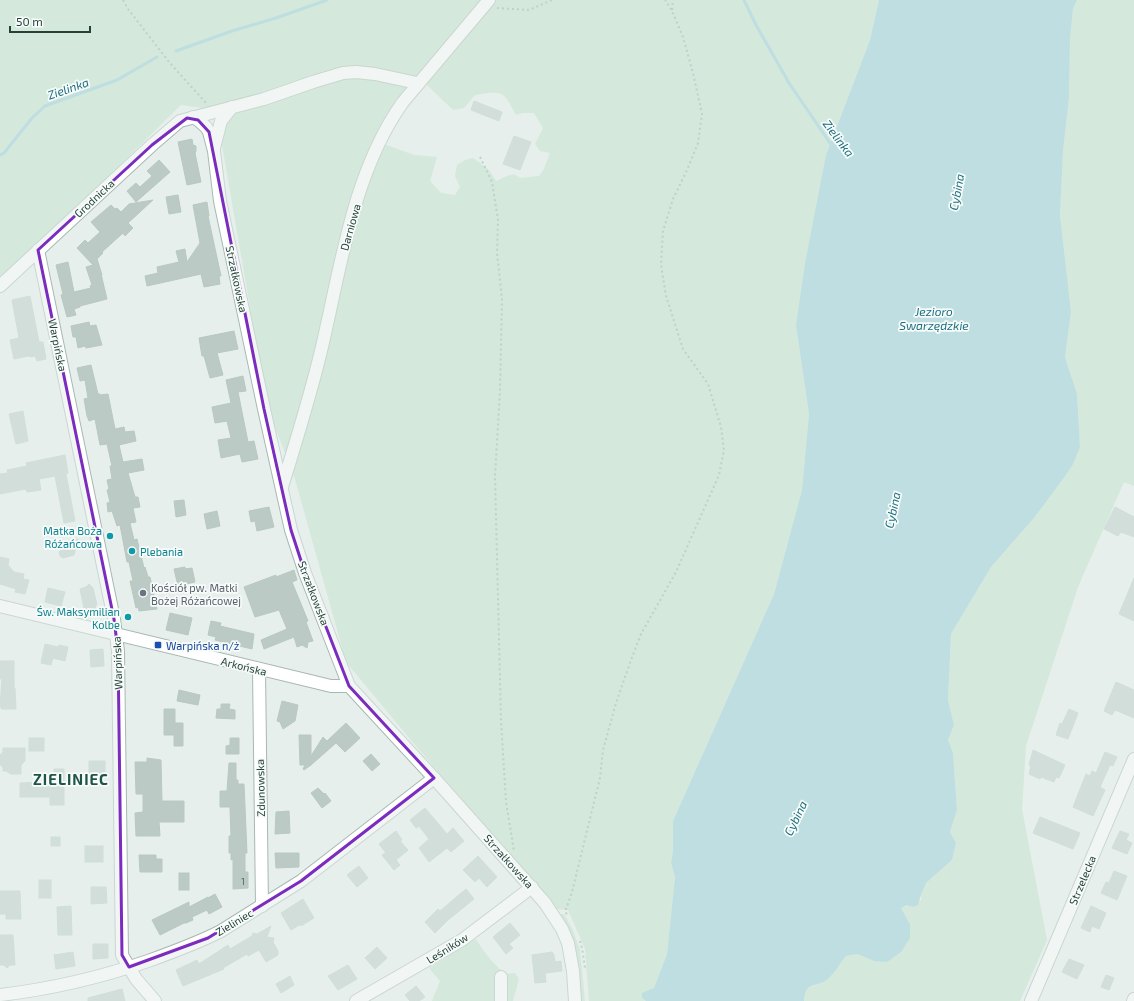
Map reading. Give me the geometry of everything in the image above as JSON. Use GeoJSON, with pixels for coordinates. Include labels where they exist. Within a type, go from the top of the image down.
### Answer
{"type":"FeatureCollection","features":[{"type":"Feature","properties":{"kind":"street","name":"Darniowa"},"geometry":{"type":"LineString","coordinates":[[282,487],[324,339],[340,264],[356,205],[372,158],[391,120],[418,83],[486,4]]}},
{"type":"Feature","properties":{"kind":"street","name":"Grodnicka"},"geometry":{"type":"LineString","coordinates":[[0,286],[180,121],[264,99],[343,73],[356,72],[375,74],[418,83]]}},
{"type":"Feature","properties":{"kind":"street"},"geometry":{"type":"LineString","coordinates":[[214,151],[215,140],[221,122],[232,107]]}},
{"type":"Feature","properties":{"kind":"street","name":"Strzałkowska"},"geometry":{"type":"LineString","coordinates":[[193,117],[198,120],[209,132],[214,151],[220,201],[291,530],[305,573],[350,686],[512,864],[554,915],[568,943],[574,971],[575,1001]]}},
{"type":"Feature","properties":{"kind":"street","name":"Warpińska"},"geometry":{"type":"LineString","coordinates":[[38,250],[114,620],[118,651],[122,955],[136,979],[155,1001]]}},
{"type":"Feature","properties":{"kind":"street","name":"Arkońska"},"geometry":{"type":"LineString","coordinates":[[0,606],[331,686],[350,686]]}},
{"type":"Feature","properties":{"kind":"street","name":"Zdunowska"},"geometry":{"type":"LineString","coordinates":[[259,669],[262,906]]}},
{"type":"Feature","properties":{"kind":"street","name":"Strzelecka"},"geometry":{"type":"LineString","coordinates":[[1031,1001],[1132,767]]}},
{"type":"Feature","properties":{"kind":"street","name":"Zieliniec"},"geometry":{"type":"LineString","coordinates":[[0,995],[89,980],[194,944],[221,931],[301,881],[434,778]]}},
{"type":"Feature","properties":{"kind":"street","name":"Leśników"},"geometry":{"type":"LineString","coordinates":[[356,1001],[462,940],[532,887]]}},
{"type":"Feature","properties":{"kind":"street"},"geometry":{"type":"LineString","coordinates":[[501,977],[501,1001]]}},
{"type":"Feature","properties":{"kind":"path"},"geometry":{"type":"LineString","coordinates":[[123,0],[128,9],[169,62],[214,112]]}},
{"type":"Feature","properties":{"kind":"path"},"geometry":{"type":"LineString","coordinates":[[486,4],[528,10],[552,0]]}},
{"type":"Feature","properties":{"kind":"path"},"geometry":{"type":"LineString","coordinates":[[565,912],[572,892],[600,778],[603,750],[630,660],[641,634],[676,572],[719,475],[724,450],[721,427],[708,384],[683,349],[666,296],[661,265],[663,231],[673,199],[698,143],[702,114],[683,37],[672,11],[665,0]]}},
{"type":"Feature","properties":{"kind":"path"},"geometry":{"type":"LineString","coordinates":[[672,11],[673,0]]}},
{"type":"Feature","properties":{"kind":"path"},"geometry":{"type":"LineString","coordinates":[[480,157],[492,182],[498,220],[497,253],[502,299],[496,476],[502,721],[506,802],[514,857],[512,864]]}},
{"type":"Feature","properties":{"kind":"highlighted area"},"geometry":{"type":"Polygon","coordinates":[[[187,118],[198,120],[209,132],[264,409],[291,530],[305,573],[349,686],[434,778],[301,881],[208,938],[129,967],[122,955],[118,651],[114,619],[38,250],[152,145],[187,118]]]}},
{"type":"Feature","properties":{"kind":"green space"},"geometry":{"type":"Polygon","coordinates":[[[0,0],[879,0],[870,40],[826,155],[796,325],[809,414],[802,490],[774,594],[673,821],[673,851],[671,863],[675,877],[667,954],[654,988],[642,998],[646,1001],[589,1001],[585,949],[568,910],[556,909],[346,662],[295,479],[267,406],[216,110],[181,105],[0,283],[0,0]],[[426,84],[409,102],[384,144],[414,155],[437,157],[430,181],[441,193],[455,195],[460,187],[455,176],[457,165],[465,160],[473,158],[489,170],[496,181],[514,174],[520,178],[539,176],[543,171],[550,153],[540,151],[535,144],[543,128],[534,113],[523,113],[516,115],[505,97],[497,93],[475,95],[464,108],[453,110],[426,84]]]}},
{"type":"Feature","properties":{"kind":"green space"},"geometry":{"type":"Polygon","coordinates":[[[1077,0],[1134,0],[1134,486],[1124,482],[1078,587],[1026,746],[1022,809],[1047,940],[1020,1001],[804,1001],[805,995],[809,988],[828,979],[846,956],[857,954],[874,961],[910,924],[901,908],[908,905],[913,907],[921,900],[921,895],[926,883],[952,860],[956,843],[950,832],[957,810],[953,753],[948,740],[954,725],[948,700],[951,634],[991,567],[1034,518],[1063,479],[1080,447],[1077,394],[1065,357],[1071,312],[1060,215],[1063,151],[1069,98],[1070,39],[1073,9],[1077,0]]]}},
{"type":"Feature","properties":{"kind":"green space"},"geometry":{"type":"Polygon","coordinates":[[[559,914],[564,914],[572,928],[580,950],[585,1001],[579,1001],[559,914]]]}},
{"type":"Feature","properties":{"kind":"green space"},"geometry":{"type":"Polygon","coordinates":[[[476,939],[489,958],[505,974],[515,973],[519,979],[513,1001],[432,1001],[440,981],[429,968],[476,939]]]}},
{"type":"Feature","properties":{"kind":"water","name":"Jezioro Swarzędzkie"},"geometry":{"type":"Polygon","coordinates":[[[879,0],[1077,0],[1073,9],[1070,39],[1069,98],[1063,151],[1060,215],[1071,312],[1065,357],[1077,394],[1080,447],[1073,464],[1063,479],[1034,518],[991,567],[951,634],[948,700],[954,725],[948,740],[953,753],[957,810],[950,832],[956,843],[952,860],[926,883],[918,905],[913,907],[907,905],[901,908],[910,924],[910,938],[901,952],[887,962],[874,961],[857,954],[846,956],[828,979],[809,987],[805,994],[804,1001],[646,1001],[642,998],[642,993],[654,988],[667,954],[675,877],[671,863],[673,851],[673,821],[774,594],[802,490],[809,414],[796,325],[805,264],[826,155],[870,40],[879,0]]]}},
{"type":"Feature","properties":{"kind":"building"},"geometry":{"type":"Polygon","coordinates":[[[474,101],[502,112],[499,121],[471,110],[474,101]]]}},
{"type":"Feature","properties":{"kind":"building"},"geometry":{"type":"Polygon","coordinates":[[[514,136],[531,142],[520,170],[503,164],[514,136]]]}},
{"type":"Feature","properties":{"kind":"building"},"geometry":{"type":"Polygon","coordinates":[[[192,139],[193,145],[196,146],[195,153],[201,182],[187,185],[178,142],[192,139]]]}},
{"type":"Feature","properties":{"kind":"building"},"geometry":{"type":"Polygon","coordinates":[[[159,160],[170,172],[136,202],[127,191],[136,183],[140,187],[152,176],[147,171],[159,160]]]}},
{"type":"Feature","properties":{"kind":"building"},"geometry":{"type":"Polygon","coordinates":[[[178,195],[181,212],[169,214],[166,197],[178,195]]]}},
{"type":"Feature","properties":{"kind":"building"},"geometry":{"type":"Polygon","coordinates":[[[153,200],[128,223],[133,228],[125,236],[123,233],[102,252],[103,253],[97,259],[107,299],[80,306],[74,309],[76,315],[67,317],[61,295],[63,294],[56,265],[68,262],[74,292],[91,288],[90,286],[92,285],[86,267],[93,265],[77,248],[85,240],[88,243],[100,232],[91,222],[111,205],[121,212],[129,204],[153,200]]]}},
{"type":"Feature","properties":{"kind":"building"},"geometry":{"type":"Polygon","coordinates":[[[207,202],[208,216],[221,276],[219,276],[220,284],[204,287],[201,274],[147,286],[145,276],[158,273],[157,267],[179,262],[176,251],[185,249],[187,262],[200,243],[193,205],[207,202]]]}},
{"type":"Feature","properties":{"kind":"building"},"geometry":{"type":"Polygon","coordinates":[[[30,296],[39,342],[43,342],[46,359],[37,361],[35,356],[14,359],[10,340],[19,338],[12,300],[30,296]]]}},
{"type":"Feature","properties":{"kind":"building"},"geometry":{"type":"Polygon","coordinates":[[[89,322],[90,326],[96,325],[102,345],[78,348],[76,337],[73,337],[71,326],[89,322]]]}},
{"type":"Feature","properties":{"kind":"building"},"geometry":{"type":"Polygon","coordinates":[[[234,331],[238,349],[217,353],[223,375],[210,378],[204,356],[202,356],[199,338],[234,331]]]}},
{"type":"Feature","properties":{"kind":"building"},"geometry":{"type":"Polygon","coordinates":[[[91,365],[98,394],[108,394],[115,429],[124,427],[125,432],[134,431],[136,441],[119,445],[123,462],[142,459],[144,470],[128,473],[135,497],[138,497],[140,507],[133,508],[136,522],[130,523],[134,540],[137,539],[144,568],[145,567],[148,577],[150,577],[157,609],[139,611],[138,607],[136,608],[130,581],[133,581],[129,562],[127,562],[120,525],[117,526],[112,511],[108,512],[107,503],[110,502],[107,490],[109,489],[107,480],[112,479],[110,466],[112,466],[107,444],[100,445],[95,419],[89,421],[87,416],[84,399],[88,398],[85,380],[80,381],[77,368],[91,365]]]}},
{"type":"Feature","properties":{"kind":"building"},"geometry":{"type":"Polygon","coordinates":[[[243,376],[246,391],[238,392],[248,442],[254,441],[258,459],[242,462],[240,454],[221,458],[218,440],[231,438],[227,421],[215,423],[212,407],[231,403],[226,380],[243,376]]]}},
{"type":"Feature","properties":{"kind":"building"},"geometry":{"type":"Polygon","coordinates":[[[23,411],[28,441],[16,444],[9,414],[23,411]]]}},
{"type":"Feature","properties":{"kind":"building"},"geometry":{"type":"Polygon","coordinates":[[[65,455],[68,473],[66,474],[75,521],[64,523],[55,476],[39,479],[41,490],[27,492],[26,489],[0,494],[0,474],[8,473],[7,470],[27,466],[26,463],[65,455]]]}},
{"type":"Feature","properties":{"kind":"building"},"geometry":{"type":"Polygon","coordinates":[[[184,500],[186,515],[176,517],[174,501],[184,500]]]}},
{"type":"Feature","properties":{"kind":"building"},"geometry":{"type":"Polygon","coordinates":[[[269,507],[274,527],[257,531],[255,521],[251,522],[249,511],[269,507]]]}},
{"type":"Feature","properties":{"kind":"building"},"geometry":{"type":"Polygon","coordinates":[[[1115,507],[1134,517],[1134,537],[1121,532],[1118,536],[1104,529],[1115,507]]]}},
{"type":"Feature","properties":{"kind":"building"},"geometry":{"type":"Polygon","coordinates":[[[217,511],[220,526],[207,529],[204,514],[217,511]]]}},
{"type":"Feature","properties":{"kind":"building"},"geometry":{"type":"Polygon","coordinates":[[[78,539],[74,555],[63,558],[60,556],[60,543],[78,539]]]}},
{"type":"Feature","properties":{"kind":"building"},"geometry":{"type":"Polygon","coordinates":[[[0,557],[9,559],[8,565],[14,572],[24,574],[23,579],[29,580],[25,594],[15,592],[16,589],[0,584],[0,557]]]}},
{"type":"Feature","properties":{"kind":"building"},"geometry":{"type":"Polygon","coordinates":[[[185,567],[185,569],[192,568],[195,582],[178,586],[174,569],[185,567]]]}},
{"type":"Feature","properties":{"kind":"building"},"geometry":{"type":"Polygon","coordinates":[[[294,570],[297,580],[292,582],[308,621],[306,622],[313,641],[308,642],[307,648],[302,645],[297,647],[294,637],[264,649],[261,640],[287,629],[279,610],[255,617],[244,587],[294,570]]]}},
{"type":"Feature","properties":{"kind":"building"},"geometry":{"type":"Polygon","coordinates":[[[1134,578],[1134,621],[1119,614],[1134,578]]]}},
{"type":"Feature","properties":{"kind":"building"},"geometry":{"type":"Polygon","coordinates":[[[89,584],[93,588],[97,605],[95,605],[96,610],[86,612],[80,589],[89,584]]]}},
{"type":"Feature","properties":{"kind":"building"},"geometry":{"type":"Polygon","coordinates":[[[48,588],[65,592],[61,606],[45,602],[48,588]]]}},
{"type":"Feature","properties":{"kind":"building"},"geometry":{"type":"Polygon","coordinates":[[[170,613],[192,618],[188,635],[166,630],[170,613]]]}},
{"type":"Feature","properties":{"kind":"building"},"geometry":{"type":"Polygon","coordinates":[[[211,621],[221,623],[220,626],[254,634],[252,649],[215,640],[216,637],[208,635],[211,621]]]}},
{"type":"Feature","properties":{"kind":"building"},"geometry":{"type":"Polygon","coordinates":[[[45,644],[58,647],[59,645],[68,647],[65,661],[53,658],[51,665],[41,663],[45,644]]]}},
{"type":"Feature","properties":{"kind":"building"},"geometry":{"type":"Polygon","coordinates":[[[103,649],[104,666],[91,667],[90,650],[103,649]]]}},
{"type":"Feature","properties":{"kind":"building"},"geometry":{"type":"Polygon","coordinates":[[[0,661],[14,661],[16,709],[1,709],[2,707],[0,707],[2,678],[0,679],[0,661]]]}},
{"type":"Feature","properties":{"kind":"building"},"geometry":{"type":"Polygon","coordinates":[[[1116,682],[1134,690],[1134,718],[1115,710],[1112,715],[1104,711],[1116,682]]]}},
{"type":"Feature","properties":{"kind":"building"},"geometry":{"type":"Polygon","coordinates":[[[179,690],[200,695],[198,705],[177,701],[179,690]]]}},
{"type":"Feature","properties":{"kind":"building"},"geometry":{"type":"Polygon","coordinates":[[[282,701],[298,705],[295,721],[283,729],[280,722],[277,721],[282,701]]]}},
{"type":"Feature","properties":{"kind":"building"},"geometry":{"type":"Polygon","coordinates":[[[221,704],[230,704],[229,709],[235,710],[235,719],[216,718],[217,709],[221,709],[221,704]]]}},
{"type":"Feature","properties":{"kind":"building"},"geometry":{"type":"Polygon","coordinates":[[[164,709],[175,709],[175,723],[183,723],[183,746],[174,746],[174,735],[164,735],[164,709]]]}},
{"type":"Feature","properties":{"kind":"building"},"geometry":{"type":"Polygon","coordinates":[[[1069,709],[1078,713],[1068,739],[1056,735],[1060,723],[1062,724],[1069,709]]]}},
{"type":"Feature","properties":{"kind":"building"},"geometry":{"type":"Polygon","coordinates":[[[346,723],[360,738],[345,752],[336,743],[304,770],[305,765],[300,765],[299,735],[311,735],[311,756],[323,737],[327,741],[346,723]]]}},
{"type":"Feature","properties":{"kind":"building"},"geometry":{"type":"Polygon","coordinates":[[[29,738],[44,738],[44,751],[29,751],[29,738]]]}},
{"type":"Feature","properties":{"kind":"building"},"geometry":{"type":"Polygon","coordinates":[[[230,738],[239,738],[239,754],[226,754],[226,746],[230,745],[230,738]]]}},
{"type":"Feature","properties":{"kind":"building"},"geometry":{"type":"Polygon","coordinates":[[[3,748],[25,748],[25,761],[21,765],[21,774],[11,774],[3,771],[0,764],[0,755],[3,752],[3,748]]]}},
{"type":"Feature","properties":{"kind":"building"},"geometry":{"type":"Polygon","coordinates":[[[1033,750],[1065,765],[1059,778],[1056,777],[1054,782],[1041,777],[1040,779],[1029,774],[1031,766],[1029,765],[1033,750]]]}},
{"type":"Feature","properties":{"kind":"building"},"geometry":{"type":"Polygon","coordinates":[[[1105,752],[1117,757],[1113,766],[1110,765],[1100,787],[1105,790],[1093,816],[1073,807],[1086,774],[1090,776],[1092,771],[1096,773],[1105,752]]]}},
{"type":"Feature","properties":{"kind":"building"},"geometry":{"type":"Polygon","coordinates":[[[371,754],[380,764],[372,771],[363,761],[371,754]]]}},
{"type":"Feature","properties":{"kind":"building"},"geometry":{"type":"Polygon","coordinates":[[[147,758],[161,760],[162,801],[184,801],[184,822],[159,822],[160,836],[136,836],[135,813],[143,812],[143,794],[136,794],[135,762],[147,762],[147,758]]]}},
{"type":"Feature","properties":{"kind":"building"},"geometry":{"type":"Polygon","coordinates":[[[89,761],[105,761],[105,775],[89,775],[89,761]]]}},
{"type":"Feature","properties":{"kind":"building"},"geometry":{"type":"Polygon","coordinates":[[[229,763],[236,763],[236,780],[238,780],[238,784],[244,784],[247,853],[245,853],[245,872],[248,872],[248,888],[233,889],[233,859],[231,860],[231,853],[229,853],[229,836],[231,836],[230,807],[220,807],[220,791],[227,791],[229,763]]]}},
{"type":"Feature","properties":{"kind":"building"},"geometry":{"type":"Polygon","coordinates":[[[54,769],[64,769],[64,805],[50,805],[50,797],[20,797],[20,783],[54,782],[54,769]]]}},
{"type":"Feature","properties":{"kind":"building"},"geometry":{"type":"Polygon","coordinates":[[[318,788],[324,794],[325,793],[331,801],[322,808],[311,793],[318,788]]]}},
{"type":"Feature","properties":{"kind":"building"},"geometry":{"type":"Polygon","coordinates":[[[425,808],[447,834],[453,828],[464,841],[451,852],[447,848],[429,862],[419,848],[429,839],[419,826],[416,828],[410,820],[425,808]]]}},
{"type":"Feature","properties":{"kind":"building"},"geometry":{"type":"Polygon","coordinates":[[[289,811],[290,833],[275,834],[276,812],[289,811]]]}},
{"type":"Feature","properties":{"kind":"building"},"geometry":{"type":"Polygon","coordinates":[[[1040,817],[1080,833],[1073,849],[1033,833],[1040,817]]]}},
{"type":"Feature","properties":{"kind":"building"},"geometry":{"type":"Polygon","coordinates":[[[396,831],[402,840],[400,841],[408,850],[396,860],[400,865],[394,870],[382,855],[386,853],[379,844],[396,831]]]}},
{"type":"Feature","properties":{"kind":"building"},"geometry":{"type":"Polygon","coordinates":[[[1120,831],[1129,834],[1126,840],[1132,843],[1127,854],[1112,848],[1120,831]]]}},
{"type":"Feature","properties":{"kind":"building"},"geometry":{"type":"Polygon","coordinates":[[[51,837],[60,837],[60,846],[51,846],[51,837]]]}},
{"type":"Feature","properties":{"kind":"building"},"geometry":{"type":"Polygon","coordinates":[[[85,846],[103,846],[103,862],[85,862],[85,846]]]}},
{"type":"Feature","properties":{"kind":"building"},"geometry":{"type":"Polygon","coordinates":[[[275,853],[299,853],[299,867],[276,868],[275,853]]]}},
{"type":"Feature","properties":{"kind":"building"},"geometry":{"type":"Polygon","coordinates":[[[139,855],[156,855],[156,859],[162,859],[162,872],[140,872],[139,855]]]}},
{"type":"Feature","properties":{"kind":"building"},"geometry":{"type":"Polygon","coordinates":[[[478,856],[497,877],[487,887],[479,878],[475,882],[463,870],[478,856]]]}},
{"type":"Feature","properties":{"kind":"building"},"geometry":{"type":"Polygon","coordinates":[[[359,866],[368,878],[357,887],[347,875],[359,866]]]}},
{"type":"Feature","properties":{"kind":"building"},"geometry":{"type":"Polygon","coordinates":[[[1114,871],[1127,876],[1117,900],[1101,893],[1106,882],[1109,883],[1114,871]]]}},
{"type":"Feature","properties":{"kind":"building"},"geometry":{"type":"Polygon","coordinates":[[[179,873],[189,873],[189,890],[179,890],[179,873]]]}},
{"type":"Feature","properties":{"kind":"building"},"geometry":{"type":"Polygon","coordinates":[[[39,880],[51,880],[51,898],[39,898],[39,880]]]}},
{"type":"Feature","properties":{"kind":"building"},"geometry":{"type":"Polygon","coordinates":[[[91,887],[106,887],[107,903],[91,904],[91,887]]]}},
{"type":"Feature","properties":{"kind":"building"},"geometry":{"type":"Polygon","coordinates":[[[466,889],[474,899],[448,920],[435,933],[425,922],[438,909],[440,911],[466,889]]]}},
{"type":"Feature","properties":{"kind":"building"},"geometry":{"type":"Polygon","coordinates":[[[0,891],[20,891],[21,919],[6,919],[6,914],[0,914],[0,891]]]}},
{"type":"Feature","properties":{"kind":"building"},"geometry":{"type":"Polygon","coordinates":[[[215,894],[222,907],[209,914],[207,910],[192,917],[193,920],[160,935],[152,920],[189,902],[189,907],[215,894]]]}},
{"type":"Feature","properties":{"kind":"building"},"geometry":{"type":"Polygon","coordinates":[[[303,899],[314,918],[291,930],[281,913],[303,899]]]}},
{"type":"Feature","properties":{"kind":"building"},"geometry":{"type":"Polygon","coordinates":[[[71,906],[72,935],[58,935],[57,907],[71,906]]]}},
{"type":"Feature","properties":{"kind":"building"},"geometry":{"type":"Polygon","coordinates":[[[1091,906],[1106,913],[1099,929],[1092,926],[1090,932],[1081,928],[1091,906]]]}},
{"type":"Feature","properties":{"kind":"building"},"geometry":{"type":"Polygon","coordinates":[[[510,923],[520,935],[509,944],[513,948],[506,954],[493,937],[510,923]]]}},
{"type":"Feature","properties":{"kind":"building"},"geometry":{"type":"Polygon","coordinates":[[[271,926],[267,937],[274,938],[273,942],[278,951],[278,955],[266,962],[259,950],[248,956],[247,954],[223,968],[224,969],[183,986],[176,970],[197,960],[199,964],[228,945],[230,949],[252,936],[253,933],[257,934],[271,926]]]}},
{"type":"Feature","properties":{"kind":"building"},"geometry":{"type":"Polygon","coordinates":[[[0,935],[13,935],[15,965],[10,965],[7,968],[4,965],[0,965],[0,935]]]}},
{"type":"Feature","properties":{"kind":"building"},"geometry":{"type":"Polygon","coordinates":[[[93,944],[108,944],[108,958],[93,959],[93,944]]]}},
{"type":"Feature","properties":{"kind":"building"},"geometry":{"type":"Polygon","coordinates":[[[377,947],[387,958],[375,969],[365,958],[377,947]]]}},
{"type":"Feature","properties":{"kind":"building"},"geometry":{"type":"Polygon","coordinates":[[[73,952],[75,966],[56,969],[54,955],[73,952]]]}},
{"type":"Feature","properties":{"kind":"building"},"geometry":{"type":"Polygon","coordinates":[[[552,952],[555,962],[561,961],[562,971],[545,973],[546,982],[535,983],[532,955],[552,952]]]}},
{"type":"Feature","properties":{"kind":"building"},"geometry":{"type":"Polygon","coordinates":[[[1069,959],[1084,965],[1077,979],[1062,972],[1069,959]]]}},
{"type":"Feature","properties":{"kind":"building"},"geometry":{"type":"Polygon","coordinates":[[[348,965],[357,979],[338,990],[328,976],[348,965]]]}},
{"type":"Feature","properties":{"kind":"building"},"geometry":{"type":"Polygon","coordinates":[[[1106,975],[1114,978],[1109,990],[1101,987],[1106,975]]]}},
{"type":"Feature","properties":{"kind":"building"},"geometry":{"type":"Polygon","coordinates":[[[290,976],[294,985],[281,993],[276,984],[290,976]]]}},
{"type":"Feature","properties":{"kind":"building"},"geometry":{"type":"Polygon","coordinates":[[[416,986],[425,997],[419,1001],[410,1001],[405,995],[416,986]]]}},
{"type":"Feature","properties":{"kind":"building"},"geometry":{"type":"Polygon","coordinates":[[[122,989],[125,1001],[88,1001],[88,998],[122,989]]]}},
{"type":"Feature","properties":{"kind":"waterway","name":"Zielinka"},"geometry":{"type":"LineString","coordinates":[[176,51],[327,0]]}},
{"type":"Feature","properties":{"kind":"waterway","name":"Zielinka"},"geometry":{"type":"LineString","coordinates":[[744,0],[756,25],[789,83],[832,146]]}},
{"type":"Feature","properties":{"kind":"waterway","name":"Zielinka"},"geometry":{"type":"LineString","coordinates":[[0,155],[4,153],[32,118],[45,106],[117,80],[157,57]]}},
{"type":"Feature","properties":{"kind":"place","name":"Matka Boża Różańcowa"},"geometry":{"type":"Point","coordinates":[110,536]}},
{"type":"Feature","properties":{"kind":"place","name":"Plebania"},"geometry":{"type":"Point","coordinates":[132,551]}},
{"type":"Feature","properties":{"kind":"place","name":"Kościół pw. Matki Bożej Różańcowej"},"geometry":{"type":"Point","coordinates":[143,593]}},
{"type":"Feature","properties":{"kind":"place","name":"Św. Maksymilian Kolbe"},"geometry":{"type":"Point","coordinates":[128,617]}},
{"type":"Feature","properties":{"kind":"place","name":"Warpińska n/ż"},"geometry":{"type":"Point","coordinates":[158,645]}},
{"type":"Feature","properties":{"kind":"district","name":"ZIELINIEC"},"geometry":{"type":"Point","coordinates":[71,779]}},
{"type":"Feature","properties":{"kind":"water label","name":"Cybina"},"geometry":{"type":"Point","coordinates":[956,192]}},
{"type":"Feature","properties":{"kind":"water label","name":"Cybina"},"geometry":{"type":"Point","coordinates":[892,510]}},
{"type":"Feature","properties":{"kind":"water label","name":"Cybina"},"geometry":{"type":"Point","coordinates":[795,818]}}]}
